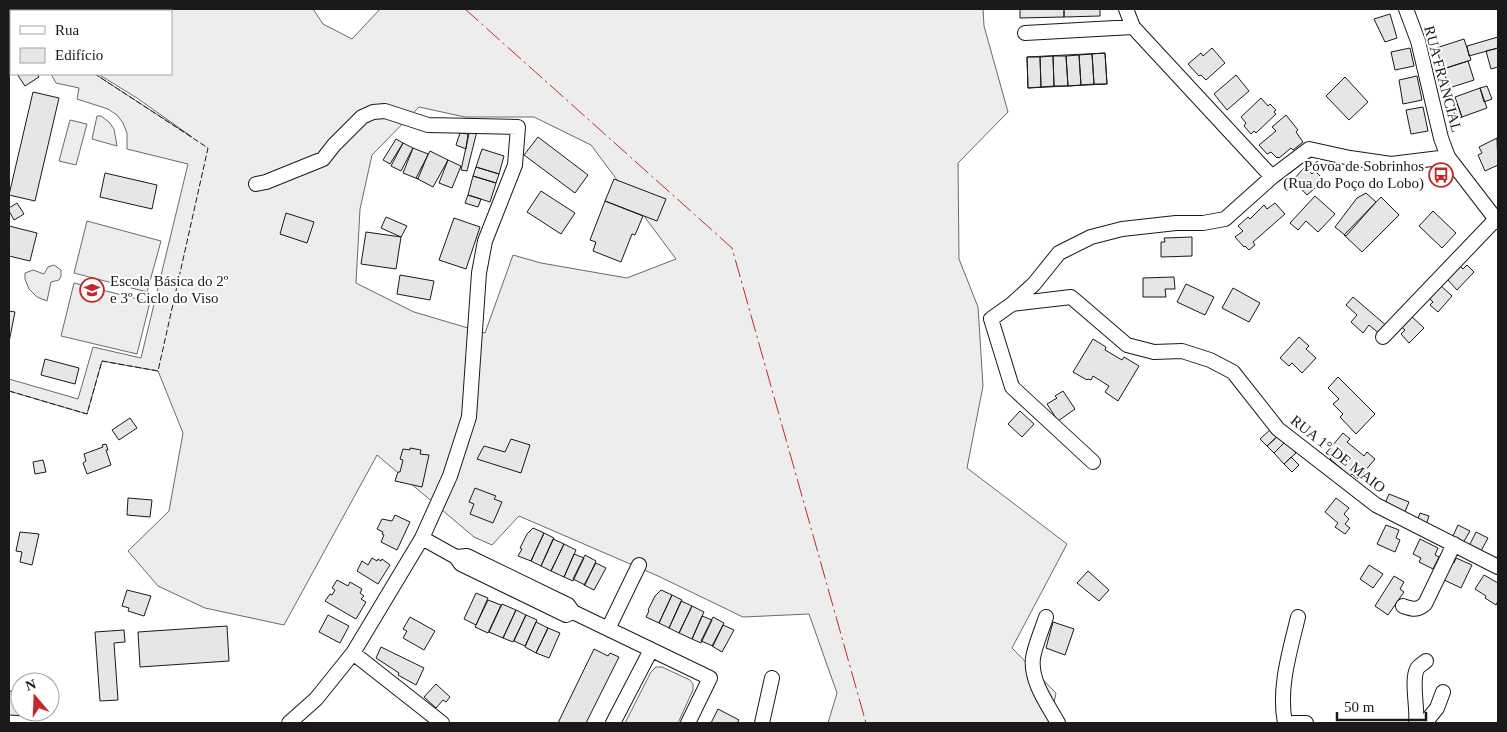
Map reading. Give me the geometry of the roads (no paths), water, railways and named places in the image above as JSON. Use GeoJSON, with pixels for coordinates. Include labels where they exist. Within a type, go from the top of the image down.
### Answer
{"type":"FeatureCollection","features":[{"type":"Feature","properties":{"kind":"street"},"geometry":{"type":"LineString","coordinates":[[1126,9],[1133,27],[1272,177]]}},
{"type":"Feature","properties":{"kind":"street","name":"RUA FRANCIAL"},"geometry":{"type":"LineString","coordinates":[[1406,9],[1418,41],[1441,138],[1448,157],[1497,221]]}},
{"type":"Feature","properties":{"kind":"street"},"geometry":{"type":"LineString","coordinates":[[1025,33],[1133,27]]}},
{"type":"Feature","properties":{"kind":"street"},"geometry":{"type":"LineString","coordinates":[[256,184],[266,182],[323,159],[362,117],[373,112],[385,111],[428,125],[518,127],[515,165],[485,241],[479,273],[469,417],[450,476],[422,538],[353,653],[316,699],[289,723]]}},
{"type":"Feature","properties":{"kind":"street"},"geometry":{"type":"LineString","coordinates":[[1093,462],[1012,387],[991,319],[1012,304],[1034,284],[1059,253],[1091,237],[1122,229],[1176,223],[1203,223],[1225,219],[1272,177],[1309,149],[1391,164],[1448,157]]}},
{"type":"Feature","properties":{"kind":"street"},"geometry":{"type":"LineString","coordinates":[[1383,337],[1497,221]]}},
{"type":"Feature","properties":{"kind":"street","name":"RUA 1° DE MAIO"},"geometry":{"type":"LineString","coordinates":[[1012,304],[1071,297],[1127,346],[1154,352],[1182,350],[1210,360],[1233,372],[1278,429],[1376,505],[1498,567]]}},
{"type":"Feature","properties":{"kind":"street"},"geometry":{"type":"LineString","coordinates":[[422,538],[456,557],[467,556],[568,605],[573,612],[710,678],[688,723]]}},
{"type":"Feature","properties":{"kind":"street"},"geometry":{"type":"LineString","coordinates":[[1403,606],[1414,610],[1425,604],[1454,544]]}},
{"type":"Feature","properties":{"kind":"street"},"geometry":{"type":"LineString","coordinates":[[608,629],[639,565]]}},
{"type":"Feature","properties":{"kind":"street"},"geometry":{"type":"LineString","coordinates":[[1046,617],[1033,659],[1034,673],[1058,723]]}},
{"type":"Feature","properties":{"kind":"street"},"geometry":{"type":"LineString","coordinates":[[1285,723],[1282,698],[1284,681],[1298,617]]}},
{"type":"Feature","properties":{"kind":"street"},"geometry":{"type":"LineString","coordinates":[[614,723],[651,650]]}},
{"type":"Feature","properties":{"kind":"street"},"geometry":{"type":"LineString","coordinates":[[353,653],[442,723]]}},
{"type":"Feature","properties":{"kind":"street"},"geometry":{"type":"LineString","coordinates":[[1416,723],[1417,711],[1414,676],[1418,667],[1426,661]]}},
{"type":"Feature","properties":{"kind":"street"},"geometry":{"type":"LineString","coordinates":[[762,723],[772,678]]}},
{"type":"Feature","properties":{"kind":"street"},"geometry":{"type":"LineString","coordinates":[[1425,723],[1438,708],[1443,692]]}},
{"type":"Feature","properties":{"kind":"street"},"geometry":{"type":"LineString","coordinates":[[1293,723],[1306,723]]}},
{"type":"Feature","properties":{"kind":"place","name":"Póvoa de Sobrinhos (Rua do Poço do Lobo)"},"geometry":{"type":"Point","coordinates":[1441,175]}},
{"type":"Feature","properties":{"kind":"place","name":"Escola Básica do 2º e 3º Ciclo do Viso"},"geometry":{"type":"Point","coordinates":[92,290]}}]}
